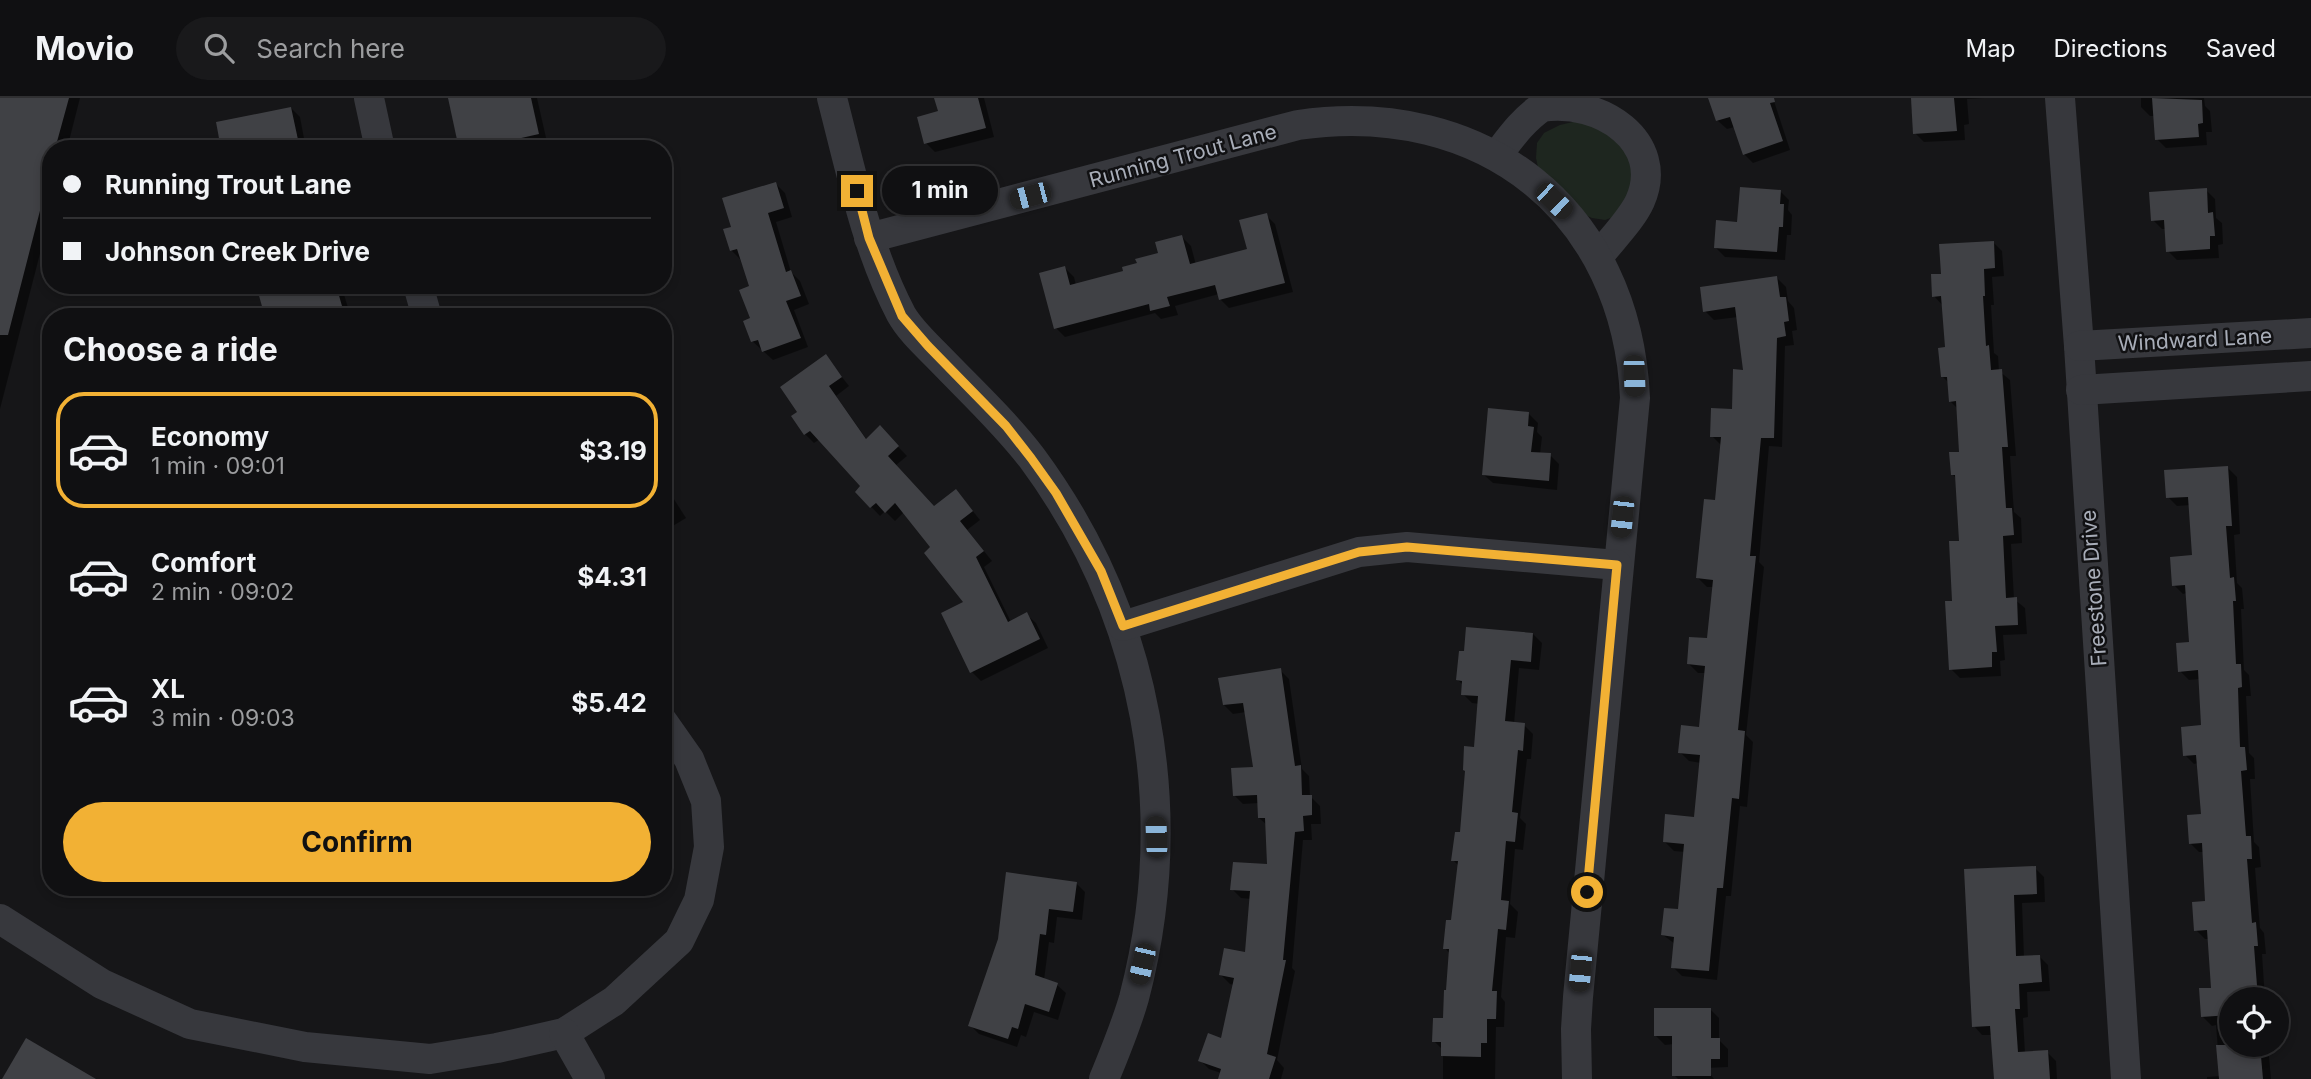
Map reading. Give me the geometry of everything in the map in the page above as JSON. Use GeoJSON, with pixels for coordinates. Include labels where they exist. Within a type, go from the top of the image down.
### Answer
{"type":"FeatureCollection","features":[{"type":"Feature","properties":{"kind":"street"},"geometry":{"type":"LineString","coordinates":[[369,98],[378,140]]}},
{"type":"Feature","properties":{"kind":"street"},"geometry":{"type":"LineString","coordinates":[[832,98],[869,238],[902,316],[1006,426],[1056,493],[1101,571],[1123,626],[1147,729],[1154,786],[1156,837],[1150,923],[1142,964],[1123,1034],[1104,1079]]}},
{"type":"Feature","properties":{"kind":"street","name":"Freestone Drive"},"geometry":{"type":"LineString","coordinates":[[2060,98],[2079,346],[2126,1079]]}},
{"type":"Feature","properties":{"kind":"street"},"geometry":{"type":"LineString","coordinates":[[1498,154],[1526,121],[1542,107],[1560,101],[1583,99],[1605,104],[1628,123],[1644,151],[1645,183],[1640,201],[1598,257]]}},
{"type":"Feature","properties":{"kind":"street","name":"Running Trout Lane"},"geometry":{"type":"LineString","coordinates":[[869,238],[1298,125],[1327,120],[1367,119],[1426,128],[1470,141],[1498,154],[1527,175],[1574,221],[1598,257],[1619,305],[1634,376],[1577,1007],[1577,1079]]}},
{"type":"Feature","properties":{"kind":"street","name":"Windward Lane"},"geometry":{"type":"LineString","coordinates":[[2079,346],[2311,333]]}},
{"type":"Feature","properties":{"kind":"street","name":"Windward Lane"},"geometry":{"type":"LineString","coordinates":[[2081,390],[2311,376]]}},
{"type":"Feature","properties":{"kind":"street"},"geometry":{"type":"LineString","coordinates":[[1123,626],[1359,552],[1381,549],[1407,547],[1617,565]]}},
{"type":"Feature","properties":{"kind":"street"},"geometry":{"type":"LineString","coordinates":[[0,919],[102,984],[190,1024],[305,1047],[430,1059],[564,1033],[614,1001],[679,941],[699,900],[709,847],[706,801],[689,760],[672,735]]}},
{"type":"Feature","properties":{"kind":"street"},"geometry":{"type":"LineString","coordinates":[[564,1033],[590,1079]]}},
{"type":"Feature","properties":{"kind":"shaded area"},"geometry":{"type":"Polygon","coordinates":[[[1581,120],[1609,131],[1630,157],[1633,190],[1616,216],[1605,220],[1579,212],[1539,172],[1537,143],[1544,133],[1560,125],[1581,120]]]}},
{"type":"Feature","properties":{"kind":"building"},"geometry":{"type":"Polygon","coordinates":[[[0,98],[69,98],[57,140],[42,140],[42,203],[8,335],[0,335],[0,98]]]}},
{"type":"Feature","properties":{"kind":"building"},"geometry":{"type":"Polygon","coordinates":[[[448,98],[531,98],[539,134],[512,140],[457,140],[448,98]]]}},
{"type":"Feature","properties":{"kind":"building"},"geometry":{"type":"Polygon","coordinates":[[[934,98],[978,98],[986,128],[924,144],[917,117],[938,111],[934,98]]]}},
{"type":"Feature","properties":{"kind":"building"},"geometry":{"type":"Polygon","coordinates":[[[1708,98],[1774,98],[1775,102],[1770,103],[1783,141],[1743,155],[1730,117],[1716,121],[1708,98]]]}},
{"type":"Feature","properties":{"kind":"building"},"geometry":{"type":"Polygon","coordinates":[[[1911,98],[1954,98],[1957,131],[1913,134],[1911,98]]]}},
{"type":"Feature","properties":{"kind":"building"},"geometry":{"type":"Polygon","coordinates":[[[2152,98],[2202,100],[2203,123],[2198,124],[2199,137],[2155,140],[2152,98]]]}},
{"type":"Feature","properties":{"kind":"building"},"geometry":{"type":"Polygon","coordinates":[[[291,107],[298,140],[219,140],[216,122],[291,107]]]}},
{"type":"Feature","properties":{"kind":"building"},"geometry":{"type":"Polygon","coordinates":[[[776,182],[784,208],[768,213],[786,272],[791,270],[801,296],[786,301],[801,338],[762,352],[758,340],[751,342],[743,321],[750,318],[739,290],[749,286],[737,249],[730,251],[723,229],[731,227],[722,198],[776,182]]]}},
{"type":"Feature","properties":{"kind":"building"},"geometry":{"type":"Polygon","coordinates":[[[1740,187],[1781,190],[1780,204],[1784,204],[1783,227],[1779,227],[1777,252],[1714,248],[1716,220],[1737,222],[1740,187]]]}},
{"type":"Feature","properties":{"kind":"building"},"geometry":{"type":"Polygon","coordinates":[[[2207,188],[2208,213],[2213,212],[2215,236],[2210,236],[2210,249],[2166,252],[2164,220],[2151,221],[2149,192],[2207,188]]]}},
{"type":"Feature","properties":{"kind":"building"},"geometry":{"type":"Polygon","coordinates":[[[1267,213],[1285,283],[1219,300],[1215,285],[1167,297],[1170,306],[1150,311],[1149,304],[1054,329],[1039,273],[1065,266],[1070,285],[1123,271],[1122,267],[1137,263],[1135,259],[1158,253],[1155,242],[1182,235],[1190,264],[1247,249],[1239,220],[1267,213]]]}},
{"type":"Feature","properties":{"kind":"building"},"geometry":{"type":"Polygon","coordinates":[[[1994,241],[1995,268],[1984,269],[1986,346],[1989,345],[1991,370],[2002,369],[2008,447],[2002,447],[2006,508],[2012,508],[2014,535],[2003,536],[2006,598],[2017,597],[2018,625],[1995,626],[1997,652],[1992,652],[1992,667],[1949,670],[1945,601],[1952,601],[1949,541],[1959,541],[1955,475],[1951,475],[1949,452],[1959,452],[1956,401],[1949,402],[1947,377],[1941,377],[1938,348],[1945,347],[1941,296],[1932,297],[1931,274],[1941,274],[1939,244],[1994,241]]]}},
{"type":"Feature","properties":{"kind":"building"},"geometry":{"type":"Polygon","coordinates":[[[1777,276],[1780,297],[1786,297],[1789,321],[1784,322],[1786,336],[1777,338],[1774,438],[1761,438],[1750,556],[1756,556],[1738,730],[1745,731],[1739,799],[1732,798],[1723,888],[1717,888],[1709,971],[1671,968],[1674,937],[1661,935],[1664,908],[1678,909],[1684,844],[1663,842],[1665,814],[1694,817],[1700,755],[1678,753],[1681,725],[1699,727],[1705,666],[1687,664],[1689,637],[1707,638],[1713,580],[1696,578],[1704,499],[1715,500],[1721,437],[1710,437],[1711,408],[1732,409],[1733,369],[1743,370],[1735,307],[1703,312],[1700,287],[1777,276]]]}},
{"type":"Feature","properties":{"kind":"building"},"geometry":{"type":"Polygon","coordinates":[[[259,294],[339,294],[342,306],[335,308],[262,308],[259,294]]]}},
{"type":"Feature","properties":{"kind":"building"},"geometry":{"type":"Polygon","coordinates":[[[826,354],[842,377],[829,386],[866,439],[880,425],[899,446],[888,456],[934,506],[956,489],[973,511],[960,521],[984,551],[976,557],[1008,622],[1027,612],[1040,639],[970,673],[941,613],[963,602],[924,553],[930,547],[895,503],[885,513],[876,503],[870,508],[855,492],[860,486],[810,431],[804,435],[791,416],[797,412],[780,387],[826,354]]]}},
{"type":"Feature","properties":{"kind":"building"},"geometry":{"type":"Polygon","coordinates":[[[1488,408],[1529,412],[1528,426],[1534,427],[1531,452],[1551,453],[1549,481],[1482,475],[1488,408]]]}},
{"type":"Feature","properties":{"kind":"building"},"geometry":{"type":"Polygon","coordinates":[[[2228,466],[2232,526],[2226,526],[2230,578],[2234,577],[2236,601],[2233,601],[2236,664],[2241,664],[2242,687],[2238,688],[2240,747],[2245,747],[2247,770],[2241,771],[2246,836],[2251,836],[2252,859],[2247,859],[2252,923],[2256,922],[2258,946],[2254,946],[2257,987],[2219,987],[2219,1016],[2201,1017],[2199,988],[2211,988],[2207,930],[2194,931],[2192,902],[2205,901],[2202,843],[2189,844],[2187,815],[2201,814],[2196,755],[2183,756],[2181,727],[2201,725],[2198,670],[2178,672],[2176,643],[2189,642],[2185,585],[2172,586],[2170,557],[2192,555],[2188,497],[2166,498],[2164,470],[2228,466]]]}},
{"type":"Feature","properties":{"kind":"building"},"geometry":{"type":"Polygon","coordinates":[[[1466,627],[1533,633],[1531,662],[1511,660],[1505,721],[1525,723],[1523,751],[1518,750],[1512,812],[1518,813],[1515,842],[1506,841],[1501,900],[1509,901],[1506,930],[1498,929],[1492,991],[1497,991],[1496,1019],[1487,1019],[1487,1043],[1481,1043],[1481,1057],[1441,1056],[1441,1042],[1432,1042],[1433,1018],[1443,1018],[1449,949],[1443,949],[1446,920],[1451,920],[1458,861],[1451,861],[1455,832],[1460,832],[1465,771],[1464,746],[1474,747],[1478,696],[1461,695],[1462,681],[1456,680],[1459,651],[1464,651],[1466,627]]]}},
{"type":"Feature","properties":{"kind":"building"},"geometry":{"type":"Polygon","coordinates":[[[1281,668],[1295,766],[1301,765],[1302,795],[1312,795],[1312,815],[1303,816],[1304,831],[1295,832],[1283,960],[1286,960],[1267,1054],[1276,1057],[1269,1079],[1218,1079],[1221,1069],[1198,1061],[1208,1033],[1221,1038],[1234,978],[1219,975],[1224,948],[1245,952],[1250,891],[1230,890],[1233,862],[1267,864],[1265,818],[1258,818],[1257,795],[1233,796],[1231,768],[1253,767],[1243,703],[1223,705],[1218,678],[1281,668]]]}},
{"type":"Feature","properties":{"kind":"building"},"geometry":{"type":"Polygon","coordinates":[[[2036,866],[2037,894],[2014,895],[2016,956],[2040,955],[2042,982],[2019,984],[2020,1009],[2015,1009],[2018,1052],[2048,1050],[2050,1079],[1994,1079],[1990,1026],[1972,1027],[1964,869],[2036,866]]]}},
{"type":"Feature","properties":{"kind":"building"},"geometry":{"type":"Polygon","coordinates":[[[1006,872],[1077,882],[1073,912],[1049,909],[1046,935],[1040,934],[1035,975],[1058,983],[1049,1012],[1025,1004],[1018,1029],[1012,1027],[1008,1039],[968,1026],[998,939],[1006,872]]]}},
{"type":"Feature","properties":{"kind":"building"},"geometry":{"type":"Polygon","coordinates":[[[1654,1008],[1711,1008],[1711,1038],[1720,1038],[1720,1059],[1711,1059],[1711,1076],[1672,1076],[1672,1036],[1654,1036],[1654,1008]]]}},
{"type":"Feature","properties":{"kind":"building"},"geometry":{"type":"Polygon","coordinates":[[[26,1038],[96,1079],[2,1079],[26,1038]]]}},
{"type":"Feature","properties":{"kind":"building"},"geometry":{"type":"Polygon","coordinates":[[[2216,1045],[2219,1045],[2219,1057],[2261,1057],[2263,1079],[2219,1079],[2216,1045]]]}},
{"type":"Feature","properties":{"kind":"route"},"geometry":{"type":"LineString","coordinates":[[857,191],[869,238],[902,316],[1006,426],[1056,493],[1101,571],[1123,626],[1359,552],[1381,549],[1407,547],[1617,565],[1587,892]]}}]}
